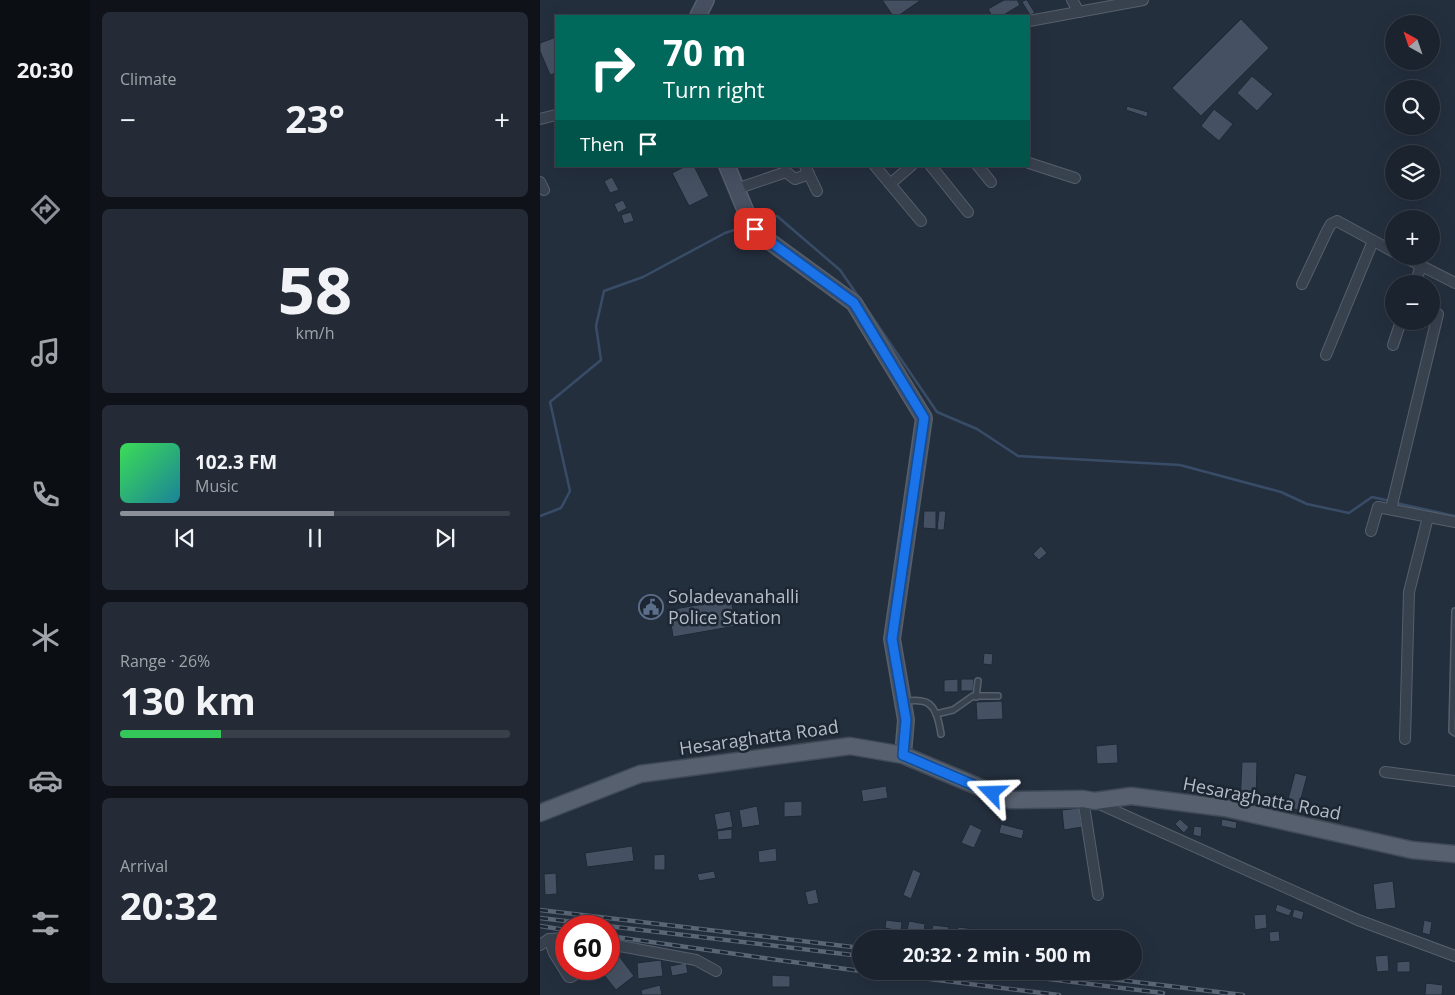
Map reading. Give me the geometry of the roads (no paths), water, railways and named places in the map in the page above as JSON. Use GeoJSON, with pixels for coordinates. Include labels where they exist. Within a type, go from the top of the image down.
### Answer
{"type":"FeatureCollection","features":[{"type":"Feature","properties":{"kind":"main road","name":"Hesaraghatta Road"},"geometry":{"type":"LineString","coordinates":[[540,814],[640,774],[850,746],[903,755],[1010,800],[1089,800],[1131,796],[1225,808],[1412,850],[1455,854]]}},
{"type":"Feature","properties":{"kind":"street"},"geometry":{"type":"LineString","coordinates":[[698,15],[706,0]]}},
{"type":"Feature","properties":{"kind":"street"},"geometry":{"type":"LineString","coordinates":[[1072,0],[1078,12]]}},
{"type":"Feature","properties":{"kind":"street"},"geometry":{"type":"LineString","coordinates":[[1030,22],[1122,2],[1143,0]]}},
{"type":"Feature","properties":{"kind":"street"},"geometry":{"type":"LineString","coordinates":[[540,119],[555,115]]}},
{"type":"Feature","properties":{"kind":"street"},"geometry":{"type":"LineString","coordinates":[[1030,162],[1075,178]]}},
{"type":"Feature","properties":{"kind":"street"},"geometry":{"type":"LineString","coordinates":[[727,167],[752,224],[758,233],[854,303],[924,418],[892,639],[906,720],[903,755]]}},
{"type":"Feature","properties":{"kind":"street"},"geometry":{"type":"LineString","coordinates":[[876,167],[921,221]]}},
{"type":"Feature","properties":{"kind":"street"},"geometry":{"type":"LineString","coordinates":[[890,184],[910,167]]}},
{"type":"Feature","properties":{"kind":"street"},"geometry":{"type":"LineString","coordinates":[[932,167],[968,212]]}},
{"type":"Feature","properties":{"kind":"street"},"geometry":{"type":"LineString","coordinates":[[983,168],[991,182]]}},
{"type":"Feature","properties":{"kind":"street"},"geometry":{"type":"LineString","coordinates":[[735,187],[742,187],[788,169],[795,179],[807,170],[817,191]]}},
{"type":"Feature","properties":{"kind":"street"},"geometry":{"type":"LineString","coordinates":[[1302,284],[1327,231],[1331,224],[1337,220],[1385,247]]}},
{"type":"Feature","properties":{"kind":"street"},"geometry":{"type":"LineString","coordinates":[[1326,355],[1373,241]]}},
{"type":"Feature","properties":{"kind":"street"},"geometry":{"type":"LineString","coordinates":[[1418,275],[1421,266],[1455,284]]}},
{"type":"Feature","properties":{"kind":"street"},"geometry":{"type":"LineString","coordinates":[[1393,345],[1399,330]]}},
{"type":"Feature","properties":{"kind":"street"},"geometry":{"type":"LineString","coordinates":[[1391,508],[1434,330]]}},
{"type":"Feature","properties":{"kind":"street"},"geometry":{"type":"LineString","coordinates":[[1371,531],[1378,507],[1391,508],[1455,522]]}},
{"type":"Feature","properties":{"kind":"street"},"geometry":{"type":"LineString","coordinates":[[1405,739],[1410,592],[1428,516]]}},
{"type":"Feature","properties":{"kind":"street"},"geometry":{"type":"LineString","coordinates":[[1385,772],[1455,781]]}},
{"type":"Feature","properties":{"kind":"street"},"geometry":{"type":"LineString","coordinates":[[1098,895],[1089,800],[1358,920],[1455,956]]}},
{"type":"Feature","properties":{"kind":"street"},"geometry":{"type":"LineString","coordinates":[[544,942],[555,955]]}},
{"type":"Feature","properties":{"kind":"street"},"geometry":{"type":"LineString","coordinates":[[620,946],[696,960],[716,971]]}},
{"type":"Feature","properties":{"kind":"lane"},"geometry":{"type":"LineString","coordinates":[[1455,612],[1452,731],[1455,732]]}},
{"type":"Feature","properties":{"kind":"lane"},"geometry":{"type":"LineString","coordinates":[[976,697],[978,681]]}},
{"type":"Feature","properties":{"kind":"lane"},"geometry":{"type":"LineString","coordinates":[[936,714],[953,710],[973,696],[998,696]]}},
{"type":"Feature","properties":{"kind":"lane"},"geometry":{"type":"LineString","coordinates":[[902,702],[923,700],[931,706],[936,714],[941,734]]}},
{"type":"Feature","properties":{"kind":"waterway"},"geometry":{"type":"LineString","coordinates":[[759,222],[777,216],[840,270],[860,299]]}},
{"type":"Feature","properties":{"kind":"waterway"},"geometry":{"type":"LineString","coordinates":[[540,516],[561,508],[570,491],[550,402],[601,360],[596,326],[604,291],[643,277],[725,233],[746,226]]}},
{"type":"Feature","properties":{"kind":"waterway"},"geometry":{"type":"LineString","coordinates":[[864,305],[937,412],[977,429],[1018,456],[1180,465],[1281,492],[1307,504],[1349,513],[1372,497],[1390,501]]}},
{"type":"Feature","properties":{"kind":"waterway"},"geometry":{"type":"LineString","coordinates":[[1396,503],[1455,516]]}},
{"type":"Feature","properties":{"kind":"railway"},"geometry":{"type":"LineString","coordinates":[[540,910],[852,947]]}},
{"type":"Feature","properties":{"kind":"railway"},"geometry":{"type":"LineString","coordinates":[[540,918],[852,955]]}},
{"type":"Feature","properties":{"kind":"railway"},"geometry":{"type":"LineString","coordinates":[[540,926],[555,928]]}},
{"type":"Feature","properties":{"kind":"railway"},"geometry":{"type":"LineString","coordinates":[[620,938],[852,970]]}},
{"type":"Feature","properties":{"kind":"railway"},"geometry":{"type":"LineString","coordinates":[[938,980],[1059,995]]}},
{"type":"Feature","properties":{"kind":"railway"},"geometry":{"type":"LineString","coordinates":[[1057,980],[1163,993]]}},
{"type":"Feature","properties":{"kind":"railway"},"geometry":{"type":"LineString","coordinates":[[1119,980],[1243,995]]}},
{"type":"Feature","properties":{"kind":"place","name":"Soladevanahalli Police Station"},"geometry":{"type":"Point","coordinates":[651,607]}}]}
